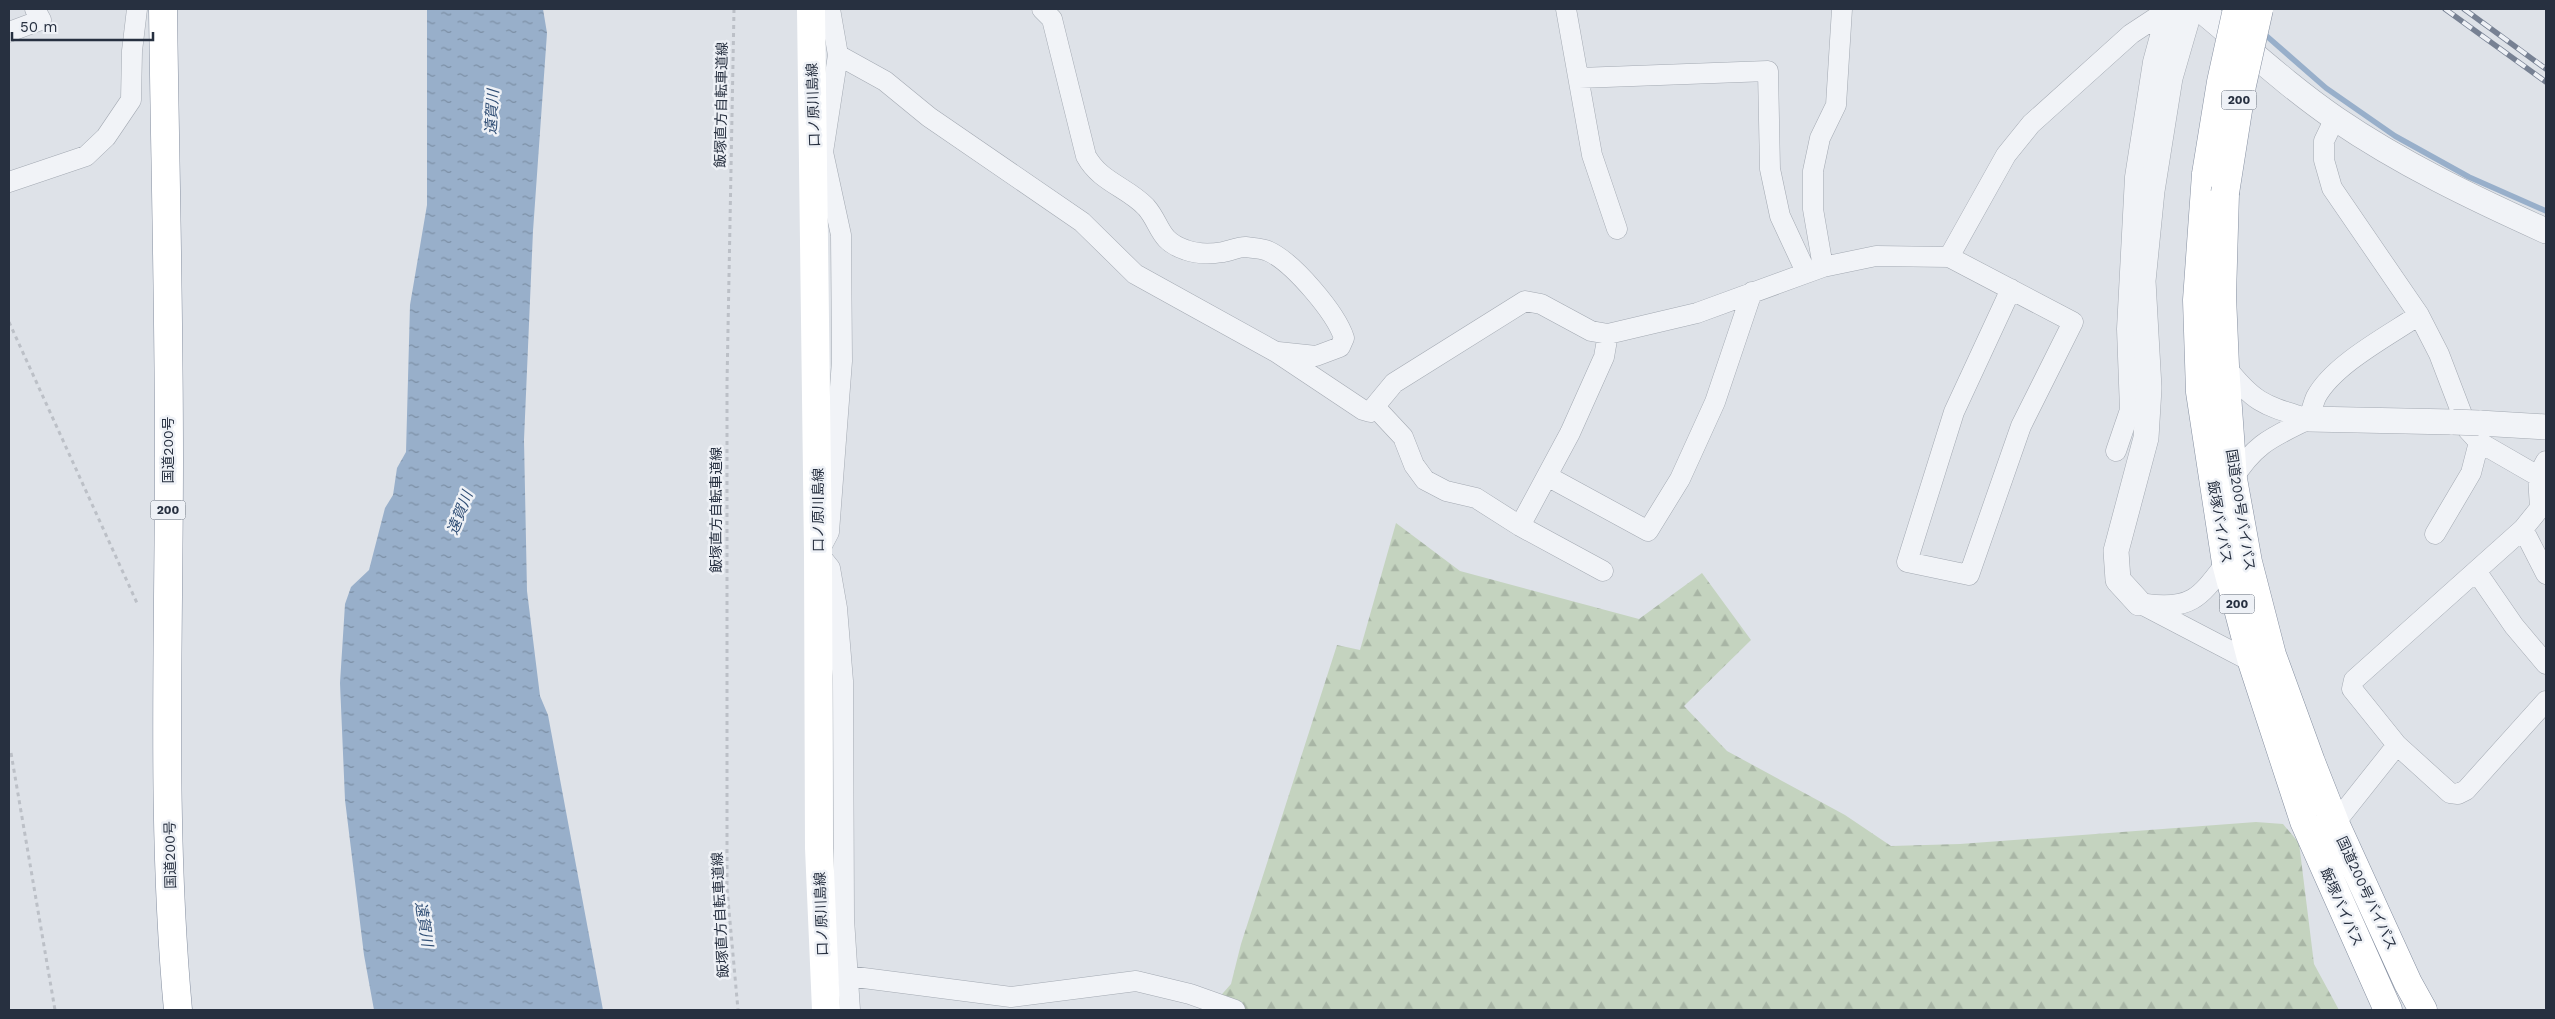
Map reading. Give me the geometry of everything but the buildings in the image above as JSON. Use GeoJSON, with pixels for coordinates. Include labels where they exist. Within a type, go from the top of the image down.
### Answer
{"type":"FeatureCollection","features":[{"type":"Feature","properties":{"kind":"main road","name":"国道200号"},"geometry":{"type":"LineString","coordinates":[[162,9],[169,456],[167,618],[170,925],[178,1010]]}},
{"type":"Feature","properties":{"kind":"main road","name":"口ノ原川島線"},"geometry":{"type":"LineString","coordinates":[[811,9],[818,152],[819,848],[826,1010]]}},
{"type":"Feature","properties":{"kind":"main road","name":"飯塚バイパス"},"geometry":{"type":"LineString","coordinates":[[2237,9],[2221,82],[2206,174],[2197,300],[2200,392],[2226,563],[2252,662],[2304,821],[2388,1010]]}},
{"type":"Feature","properties":{"kind":"main road","name":"国道200号バイパス"},"geometry":{"type":"LineString","coordinates":[[2259,9],[2242,85],[2226,193],[2222,296],[2233,478],[2248,562],[2272,655],[2335,823],[2408,983],[2423,1010]]}},
{"type":"Feature","properties":{"kind":"street"},"geometry":{"type":"LineString","coordinates":[[9,32],[41,20],[35,9]]}},
{"type":"Feature","properties":{"kind":"street"},"geometry":{"type":"LineString","coordinates":[[9,182],[86,156],[106,137],[131,100],[132,51],[138,9]]}},
{"type":"Feature","properties":{"kind":"street"},"geometry":{"type":"LineString","coordinates":[[818,152],[838,56],[830,9]]}},
{"type":"Feature","properties":{"kind":"street"},"geometry":{"type":"LineString","coordinates":[[1042,9],[1052,19],[1086,156],[1093,169],[1145,206],[1156,221],[1159,232],[1184,249],[1200,253],[1222,252],[1244,247],[1268,251],[1286,264],[1312,289],[1341,329],[1344,338],[1340,347],[1316,356],[1276,352]]}},
{"type":"Feature","properties":{"kind":"street"},"geometry":{"type":"LineString","coordinates":[[1566,9],[1592,155],[1617,229]]}},
{"type":"Feature","properties":{"kind":"street"},"geometry":{"type":"LineString","coordinates":[[1814,269],[1813,171],[1820,138],[1836,105],[1842,9]]}},
{"type":"Feature","properties":{"kind":"street"},"geometry":{"type":"LineString","coordinates":[[1949,257],[2006,155],[2032,124],[2132,34],[2170,9]]}},
{"type":"Feature","properties":{"kind":"street"},"geometry":{"type":"LineString","coordinates":[[2116,451],[2130,410],[2127,329],[2135,176],[2153,62],[2162,29],[2170,9]]}},
{"type":"Feature","properties":{"kind":"street"},"geometry":{"type":"LineString","coordinates":[[2190,9],[2170,78],[2152,191],[2143,281],[2149,388],[2146,438],[2116,551],[2118,580],[2140,603],[2252,662]]}},
{"type":"Feature","properties":{"kind":"street"},"geometry":{"type":"LineString","coordinates":[[2200,9],[2290,84],[2335,118],[2408,164],[2546,231]]}},
{"type":"Feature","properties":{"kind":"street"},"geometry":{"type":"LineString","coordinates":[[838,56],[885,81],[929,118],[1082,222],[1135,274],[1276,352],[1363,410],[1370,412],[1394,383],[1525,301],[1541,304],[1591,331],[1608,334],[1697,313],[1814,269],[1876,256],[1949,257],[2012,289],[2073,322],[2021,426],[1969,575],[1907,562],[1954,412],[2012,289]]}},
{"type":"Feature","properties":{"kind":"street"},"geometry":{"type":"LineString","coordinates":[[1579,78],[1768,71],[1770,169],[1780,216],[1814,269]]}},
{"type":"Feature","properties":{"kind":"street"},"geometry":{"type":"LineString","coordinates":[[2335,118],[2324,141],[2324,160],[2332,188],[2419,315],[2439,354],[2468,430],[2479,432],[2546,427]]}},
{"type":"Feature","properties":{"kind":"street"},"geometry":{"type":"LineString","coordinates":[[1547,476],[1648,531],[1680,479],[1715,402],[1752,292]]}},
{"type":"Feature","properties":{"kind":"street"},"geometry":{"type":"LineString","coordinates":[[2233,478],[2245,460],[2266,440],[2309,419],[2316,397],[2328,380],[2350,362],[2419,315]]}},
{"type":"Feature","properties":{"kind":"street"},"geometry":{"type":"LineString","coordinates":[[1520,526],[1570,433],[1604,357],[1608,334]]}},
{"type":"Feature","properties":{"kind":"street"},"geometry":{"type":"LineString","coordinates":[[2225,366],[2245,391],[2262,404],[2309,419],[2453,422],[2479,432],[2542,468],[2540,508],[2523,529],[2354,680],[2352,689],[2397,745],[2450,793],[2458,794],[2466,790],[2546,701]]}},
{"type":"Feature","properties":{"kind":"street"},"geometry":{"type":"LineString","coordinates":[[1375,407],[1403,437],[1414,465],[1425,480],[1446,491],[1476,498],[1520,526],[1603,571]]}},
{"type":"Feature","properties":{"kind":"street"},"geometry":{"type":"LineString","coordinates":[[2436,534],[2471,473],[2479,432]]}},
{"type":"Feature","properties":{"kind":"street"},"geometry":{"type":"LineString","coordinates":[[2523,529],[2546,574]]}},
{"type":"Feature","properties":{"kind":"street"},"geometry":{"type":"LineString","coordinates":[[818,553],[830,568],[837,608],[840,645],[844,919],[850,1010]]}},
{"type":"Feature","properties":{"kind":"street"},"geometry":{"type":"LineString","coordinates":[[2140,603],[2171,607],[2191,601],[2207,588],[2226,563]]}},
{"type":"Feature","properties":{"kind":"street"},"geometry":{"type":"LineString","coordinates":[[2476,571],[2514,626],[2546,664]]}},
{"type":"Feature","properties":{"kind":"street"},"geometry":{"type":"LineString","coordinates":[[2335,823],[2397,745]]}},
{"type":"Feature","properties":{"kind":"street"},"geometry":{"type":"LineString","coordinates":[[848,976],[1011,997],[1136,980],[1190,994],[1235,1010]]}},
{"type":"Feature","properties":{"kind":"path","name":"飯塚直方自転車道線"},"geometry":{"type":"LineString","coordinates":[[734,9],[727,383],[727,888],[738,1010]]}},
{"type":"Feature","properties":{"kind":"path"},"geometry":{"type":"LineString","coordinates":[[9,322],[137,603]]}},
{"type":"Feature","properties":{"kind":"path"},"geometry":{"type":"LineString","coordinates":[[10,752],[55,1010]]}},
{"type":"Feature","properties":{"kind":"green space"},"geometry":{"type":"Polygon","coordinates":[[[1396,523],[1460,571],[1639,619],[1702,573],[1751,640],[1684,706],[1727,751],[1845,815],[1891,846],[1960,844],[2256,822],[2283,824],[2299,843],[2314,964],[2339,1010],[1208,1010],[1231,984],[1241,944],[1337,645],[1360,650],[1396,523]]]}},
{"type":"Feature","properties":{"kind":"water","name":"遠賀川"},"geometry":{"type":"Polygon","coordinates":[[[427,9],[543,9],[547,33],[533,231],[524,440],[527,591],[540,696],[548,715],[603,1010],[374,1010],[364,955],[345,800],[340,683],[345,604],[351,587],[369,570],[385,508],[393,495],[397,468],[406,452],[410,305],[427,205],[427,9]]]}},
{"type":"Feature","properties":{"kind":"waterway"},"geometry":{"type":"LineString","coordinates":[[2262,32],[2326,88],[2395,136],[2469,177],[2546,211]]}},
{"type":"Feature","properties":{"kind":"railway"},"geometry":{"type":"LineString","coordinates":[[2445,9],[2546,82]]}},
{"type":"Feature","properties":{"kind":"railway"},"geometry":{"type":"LineString","coordinates":[[2464,9],[2546,69]]}}]}
